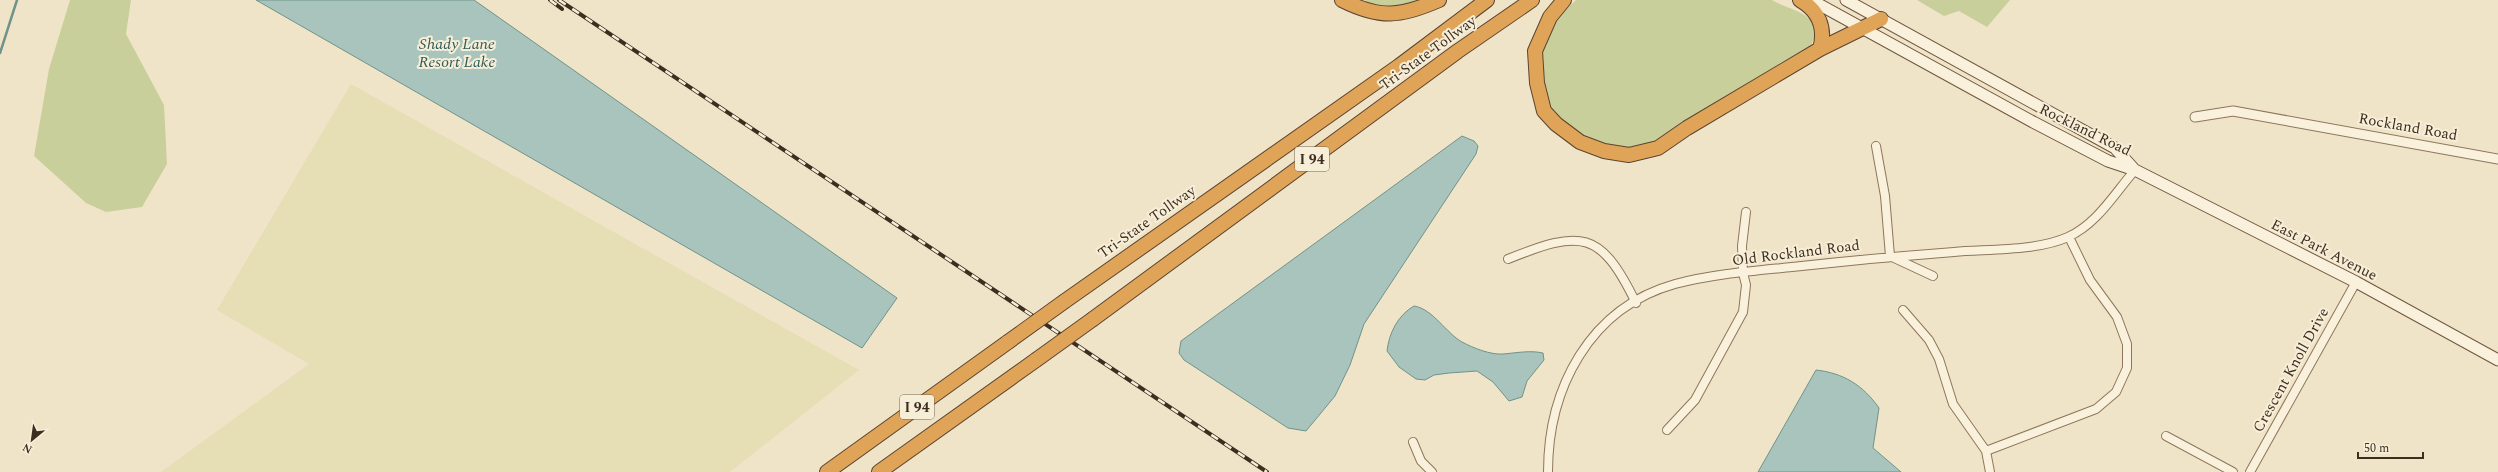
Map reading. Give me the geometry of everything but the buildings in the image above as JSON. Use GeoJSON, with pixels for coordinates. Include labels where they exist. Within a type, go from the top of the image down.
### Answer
{"type":"FeatureCollection","features":[{"type":"Feature","properties":{"kind":"highway"},"geometry":{"type":"LineString","coordinates":[[1342,0],[1365,11],[1394,14],[1418,10],[1439,0]]}},
{"type":"Feature","properties":{"kind":"highway","name":"Tri-State Tollway"},"geometry":{"type":"LineString","coordinates":[[827,472],[1065,301],[1399,66],[1487,0]]}},
{"type":"Feature","properties":{"kind":"highway","name":"Tri-State Tollway"},"geometry":{"type":"LineString","coordinates":[[878,472],[1093,319],[1458,51],[1532,0]]}},
{"type":"Feature","properties":{"kind":"highway"},"geometry":{"type":"LineString","coordinates":[[1564,0],[1550,17],[1535,51],[1537,83],[1544,110],[1556,124],[1580,142],[1610,152],[1629,155],[1658,148],[1687,128],[1820,48],[1881,19]]}},
{"type":"Feature","properties":{"kind":"highway"},"geometry":{"type":"LineString","coordinates":[[1800,0],[1809,5],[1818,16],[1823,38],[1820,48]]}},
{"type":"Feature","properties":{"kind":"main road","name":"Rockland Road"},"geometry":{"type":"LineString","coordinates":[[1811,0],[2102,158],[2135,170]]}},
{"type":"Feature","properties":{"kind":"main road","name":"Rockland Road"},"geometry":{"type":"LineString","coordinates":[[1846,0],[2115,148],[2135,170]]}},
{"type":"Feature","properties":{"kind":"main road","name":"East Park Avenue"},"geometry":{"type":"LineString","coordinates":[[2135,170],[2356,282],[2498,360]]}},
{"type":"Feature","properties":{"kind":"street","name":"Rockland Road"},"geometry":{"type":"LineString","coordinates":[[2195,117],[2233,111],[2498,159]]}},
{"type":"Feature","properties":{"kind":"street"},"geometry":{"type":"LineString","coordinates":[[1876,146],[1885,196],[1890,256],[1932,276]]}},
{"type":"Feature","properties":{"kind":"street","name":"Old Rockland Road"},"geometry":{"type":"LineString","coordinates":[[1548,472],[1548,443],[1556,403],[1575,363],[1589,342],[1608,322],[1636,302],[1673,285],[1743,272],[1890,256],[2015,247],[2058,241],[2082,230],[2095,218],[2135,170]]}},
{"type":"Feature","properties":{"kind":"street"},"geometry":{"type":"LineString","coordinates":[[1668,430],[1695,400],[1743,312],[1746,285],[1743,272],[1742,246],[1746,212]]}},
{"type":"Feature","properties":{"kind":"street"},"geometry":{"type":"LineString","coordinates":[[1986,451],[2096,409],[2116,392],[2127,368],[2127,344],[2117,317],[2090,280],[2069,237]]}},
{"type":"Feature","properties":{"kind":"street"},"geometry":{"type":"LineString","coordinates":[[1508,259],[1546,244],[1571,241],[1589,242],[1603,250],[1614,263],[1636,302]]}},
{"type":"Feature","properties":{"kind":"street","name":"Crescent Knoll Drive"},"geometry":{"type":"LineString","coordinates":[[2250,472],[2356,282]]}},
{"type":"Feature","properties":{"kind":"street"},"geometry":{"type":"LineString","coordinates":[[1903,310],[1929,340],[1939,359],[1953,404],[1986,451],[1990,472]]}},
{"type":"Feature","properties":{"kind":"street"},"geometry":{"type":"LineString","coordinates":[[2166,436],[2234,472]]}},
{"type":"Feature","properties":{"kind":"street"},"geometry":{"type":"LineString","coordinates":[[1413,442],[1421,461],[1432,472]]}},
{"type":"Feature","properties":{"kind":"shaded area"},"geometry":{"type":"Polygon","coordinates":[[[351,84],[859,370],[730,472],[161,472],[309,364],[217,310],[351,84]]]}},
{"type":"Feature","properties":{"kind":"green space"},"geometry":{"type":"Polygon","coordinates":[[[70,0],[131,0],[126,34],[164,105],[167,164],[142,207],[106,212],[86,203],[34,156],[49,69],[70,0]]]}},
{"type":"Feature","properties":{"kind":"green space"},"geometry":{"type":"Polygon","coordinates":[[[1365,0],[1425,0],[1410,7],[1370,4],[1365,0]]]}},
{"type":"Feature","properties":{"kind":"green space"},"geometry":{"type":"Polygon","coordinates":[[[1576,0],[1772,0],[1796,10],[1811,20],[1816,26],[1815,36],[1806,57],[1655,146],[1630,153],[1596,146],[1544,108],[1538,65],[1551,24],[1576,0]]]}},
{"type":"Feature","properties":{"kind":"green space"},"geometry":{"type":"Polygon","coordinates":[[[1917,0],[2010,0],[1987,27],[1959,11],[1944,16],[1917,0]]]}},
{"type":"Feature","properties":{"kind":"water","name":"Shady Lane Resort Lake"},"geometry":{"type":"Polygon","coordinates":[[[256,0],[474,0],[897,298],[862,348],[256,0]]]}},
{"type":"Feature","properties":{"kind":"water"},"geometry":{"type":"Polygon","coordinates":[[[1462,136],[1474,141],[1478,146],[1476,154],[1364,324],[1350,365],[1335,396],[1306,431],[1288,428],[1184,360],[1179,353],[1181,341],[1462,136]]]}},
{"type":"Feature","properties":{"kind":"water"},"geometry":{"type":"Polygon","coordinates":[[[1414,306],[1421,308],[1433,316],[1456,338],[1477,349],[1498,354],[1528,352],[1543,353],[1544,360],[1527,381],[1522,397],[1509,401],[1493,382],[1477,371],[1434,375],[1425,380],[1416,379],[1399,367],[1387,351],[1388,344],[1392,331],[1399,319],[1414,306]]]}},
{"type":"Feature","properties":{"kind":"water"},"geometry":{"type":"Polygon","coordinates":[[[1816,370],[1844,377],[1859,387],[1873,400],[1879,408],[1873,448],[1901,472],[1758,472],[1816,370]]]}},
{"type":"Feature","properties":{"kind":"waterway"},"geometry":{"type":"LineString","coordinates":[[0,53],[17,0]]}},
{"type":"Feature","properties":{"kind":"railway"},"geometry":{"type":"LineString","coordinates":[[550,0],[562,9]]}},
{"type":"Feature","properties":{"kind":"railway"},"geometry":{"type":"LineString","coordinates":[[559,0],[1267,472]]}}]}
